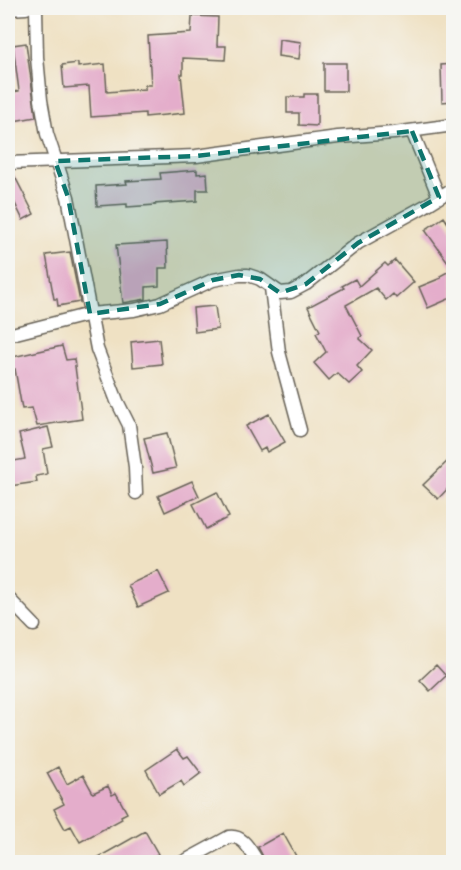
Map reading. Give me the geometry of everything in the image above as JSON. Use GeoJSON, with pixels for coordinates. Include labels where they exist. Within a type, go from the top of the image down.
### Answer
{"type":"FeatureCollection","features":[{"type":"Feature","properties":{"kind":"street"},"geometry":{"type":"LineString","coordinates":[[8,9],[26,8]]}},
{"type":"Feature","properties":{"kind":"street"},"geometry":{"type":"LineString","coordinates":[[36,8],[35,32],[41,100],[47,134],[68,197],[97,349],[129,425],[136,493]]}},
{"type":"Feature","properties":{"kind":"street"},"geometry":{"type":"LineString","coordinates":[[8,163],[196,156],[338,136],[411,131],[453,125]]}},
{"type":"Feature","properties":{"kind":"street"},"geometry":{"type":"LineString","coordinates":[[411,131],[439,197]]}},
{"type":"Feature","properties":{"kind":"street"},"geometry":{"type":"LineString","coordinates":[[8,335],[90,315],[134,310],[160,304],[213,280],[232,276],[248,275],[260,279],[280,293],[287,294],[358,243],[453,188]]}},
{"type":"Feature","properties":{"kind":"street"},"geometry":{"type":"LineString","coordinates":[[271,288],[279,352],[300,430]]}},
{"type":"Feature","properties":{"kind":"street"},"geometry":{"type":"LineString","coordinates":[[8,598],[34,625]]}},
{"type":"Feature","properties":{"kind":"street"},"geometry":{"type":"LineString","coordinates":[[183,862],[234,836],[243,841],[258,862]]}},
{"type":"Feature","properties":{"kind":"highlighted area"},"geometry":{"type":"Polygon","coordinates":[[[412,131],[439,197],[358,243],[306,284],[280,293],[260,279],[239,275],[213,280],[160,304],[90,314],[68,197],[55,161],[196,156],[412,131]]]}},
{"type":"Feature","properties":{"kind":"building"},"geometry":{"type":"Polygon","coordinates":[[[192,16],[218,17],[217,46],[226,46],[225,60],[183,58],[183,74],[181,74],[185,113],[145,117],[145,113],[91,117],[89,86],[64,88],[62,65],[78,63],[78,67],[105,64],[107,92],[145,89],[145,85],[151,85],[148,36],[191,33],[192,16]]]}},
{"type":"Feature","properties":{"kind":"building"},"geometry":{"type":"Polygon","coordinates":[[[279,39],[301,42],[299,59],[278,56],[279,39]]]}},
{"type":"Feature","properties":{"kind":"building"},"geometry":{"type":"Polygon","coordinates":[[[26,43],[36,117],[8,122],[8,93],[19,91],[13,45],[26,43]]]}},
{"type":"Feature","properties":{"kind":"building"},"geometry":{"type":"Polygon","coordinates":[[[324,63],[346,63],[346,91],[324,91],[324,63]]]}},
{"type":"Feature","properties":{"kind":"building"},"geometry":{"type":"Polygon","coordinates":[[[453,64],[453,101],[442,102],[441,65],[453,64]]]}},
{"type":"Feature","properties":{"kind":"building"},"geometry":{"type":"Polygon","coordinates":[[[304,94],[317,94],[317,126],[299,125],[299,113],[287,113],[287,97],[304,97],[304,94]]]}},
{"type":"Feature","properties":{"kind":"building"},"geometry":{"type":"Polygon","coordinates":[[[197,170],[197,174],[207,173],[208,190],[197,190],[197,201],[127,207],[127,204],[97,206],[96,186],[161,179],[160,173],[197,170]]]}},
{"type":"Feature","properties":{"kind":"building"},"geometry":{"type":"Polygon","coordinates":[[[8,171],[12,171],[34,214],[23,220],[8,189],[8,171]]]}},
{"type":"Feature","properties":{"kind":"building"},"geometry":{"type":"Polygon","coordinates":[[[444,217],[453,231],[453,269],[425,230],[444,217]]]}},
{"type":"Feature","properties":{"kind":"building"},"geometry":{"type":"Polygon","coordinates":[[[167,242],[168,268],[159,268],[159,286],[146,287],[146,299],[123,303],[116,245],[167,242]]]}},
{"type":"Feature","properties":{"kind":"building"},"geometry":{"type":"Polygon","coordinates":[[[70,252],[80,302],[58,306],[57,299],[54,299],[46,255],[70,252]]]}},
{"type":"Feature","properties":{"kind":"building"},"geometry":{"type":"Polygon","coordinates":[[[395,260],[414,282],[396,298],[393,294],[386,300],[376,288],[346,305],[362,336],[359,338],[372,350],[357,366],[362,372],[349,384],[337,373],[329,380],[314,363],[326,352],[316,333],[320,331],[308,307],[344,288],[342,286],[355,279],[359,286],[385,263],[388,266],[395,260]]]}},
{"type":"Feature","properties":{"kind":"building"},"geometry":{"type":"Polygon","coordinates":[[[453,269],[453,303],[451,298],[428,308],[419,287],[441,278],[440,276],[453,269]]]}},
{"type":"Feature","properties":{"kind":"building"},"geometry":{"type":"Polygon","coordinates":[[[215,306],[218,329],[195,332],[193,308],[215,306]]]}},
{"type":"Feature","properties":{"kind":"building"},"geometry":{"type":"Polygon","coordinates":[[[159,339],[162,364],[133,367],[131,342],[159,339]]]}},
{"type":"Feature","properties":{"kind":"building"},"geometry":{"type":"Polygon","coordinates":[[[62,346],[66,360],[74,359],[82,419],[37,426],[32,408],[22,409],[15,369],[8,371],[8,358],[62,346]]]}},
{"type":"Feature","properties":{"kind":"building"},"geometry":{"type":"Polygon","coordinates":[[[269,414],[285,442],[267,452],[265,448],[260,451],[246,426],[269,414]]]}},
{"type":"Feature","properties":{"kind":"building"},"geometry":{"type":"Polygon","coordinates":[[[48,427],[53,447],[43,449],[47,474],[36,476],[37,482],[10,486],[8,462],[25,459],[19,434],[48,427]]]}},
{"type":"Feature","properties":{"kind":"building"},"geometry":{"type":"Polygon","coordinates":[[[167,433],[176,468],[153,473],[144,438],[167,433]]]}},
{"type":"Feature","properties":{"kind":"building"},"geometry":{"type":"Polygon","coordinates":[[[453,456],[453,483],[438,499],[423,485],[453,456]]]}},
{"type":"Feature","properties":{"kind":"building"},"geometry":{"type":"Polygon","coordinates":[[[192,481],[199,496],[165,512],[158,496],[192,481]]]}},
{"type":"Feature","properties":{"kind":"building"},"geometry":{"type":"Polygon","coordinates":[[[217,492],[229,517],[206,529],[193,504],[217,492]]]}},
{"type":"Feature","properties":{"kind":"building"},"geometry":{"type":"Polygon","coordinates":[[[158,571],[169,593],[138,607],[128,585],[158,571]]]}},
{"type":"Feature","properties":{"kind":"building"},"geometry":{"type":"Polygon","coordinates":[[[436,665],[446,676],[430,691],[420,680],[436,665]]]}},
{"type":"Feature","properties":{"kind":"building"},"geometry":{"type":"Polygon","coordinates":[[[177,749],[184,758],[188,756],[201,773],[184,786],[181,781],[159,794],[146,770],[177,749]]]}},
{"type":"Feature","properties":{"kind":"building"},"geometry":{"type":"Polygon","coordinates":[[[58,767],[67,784],[83,775],[93,793],[108,786],[112,795],[116,793],[127,813],[121,816],[122,819],[80,842],[71,826],[65,829],[54,809],[64,804],[47,773],[58,767]]]}},
{"type":"Feature","properties":{"kind":"building"},"geometry":{"type":"Polygon","coordinates":[[[145,831],[158,854],[143,862],[90,862],[145,831]]]}},
{"type":"Feature","properties":{"kind":"building"},"geometry":{"type":"Polygon","coordinates":[[[283,833],[297,858],[289,862],[266,862],[258,847],[283,833]]]}}]}
